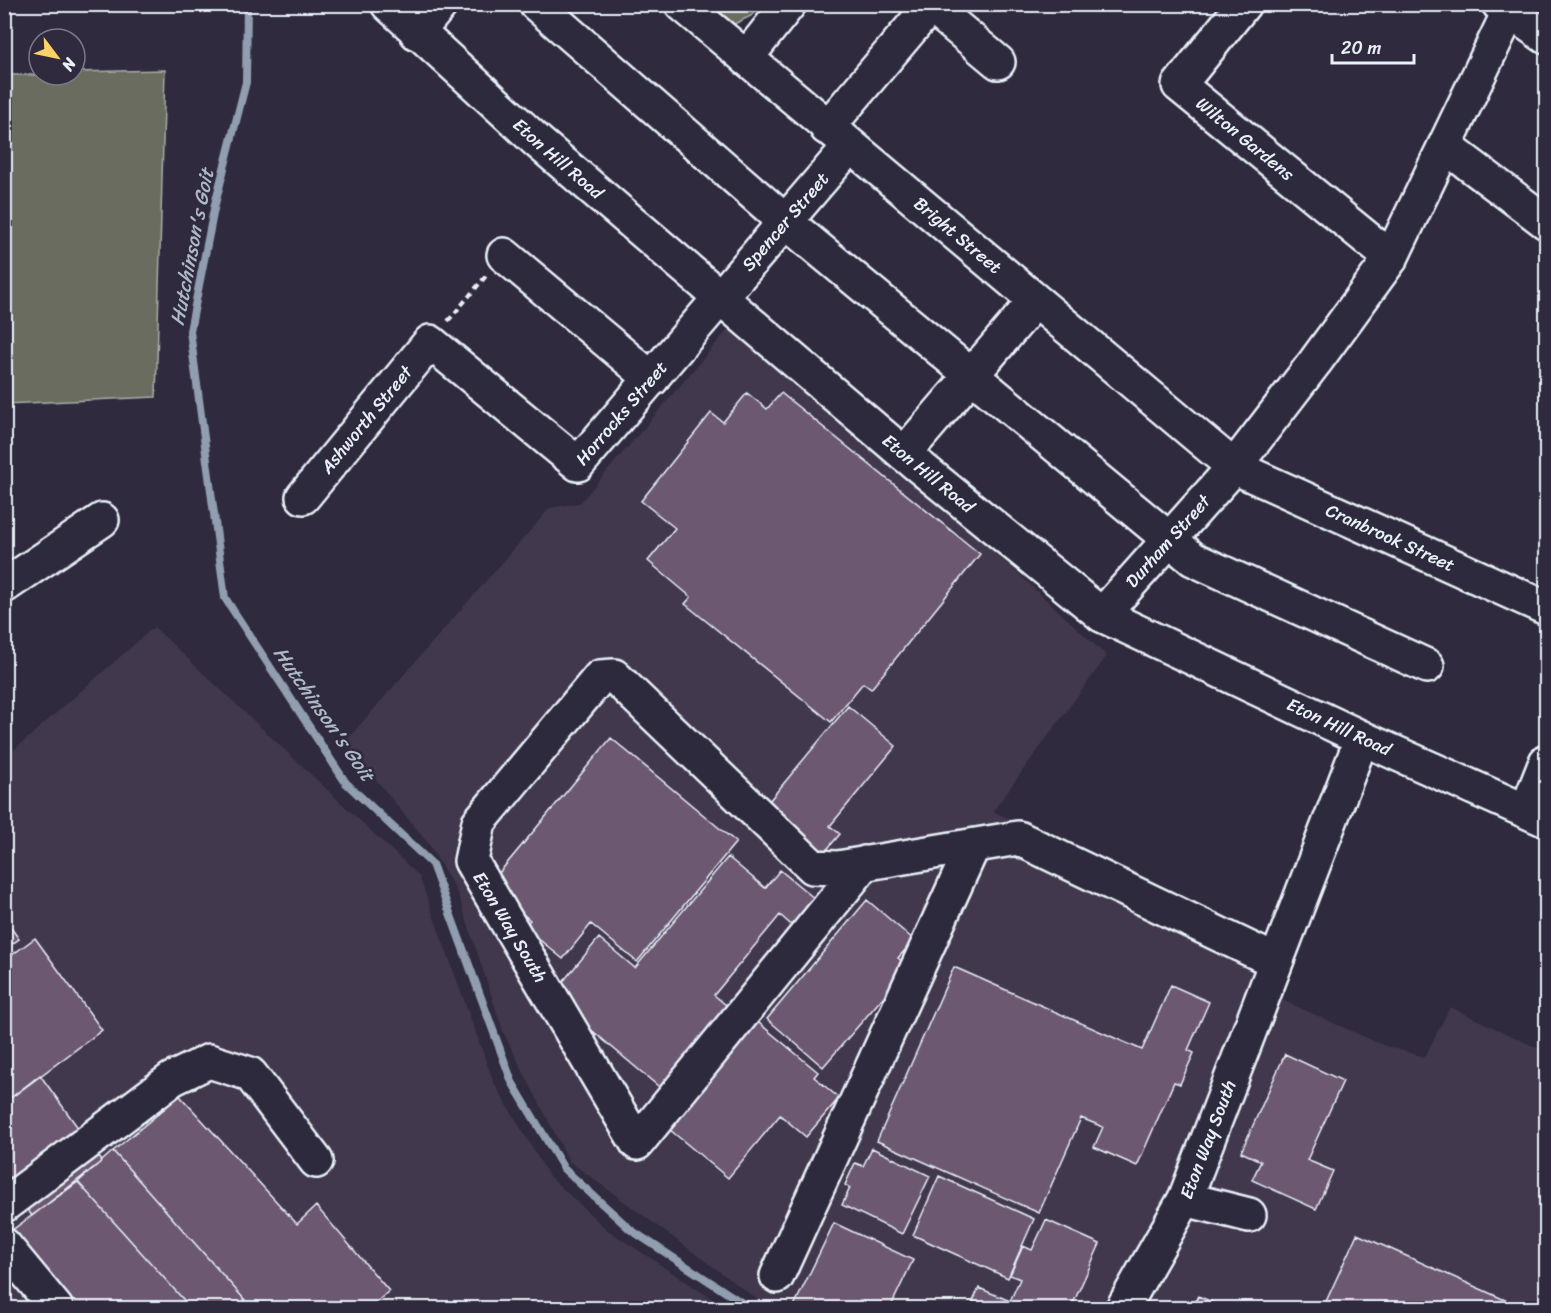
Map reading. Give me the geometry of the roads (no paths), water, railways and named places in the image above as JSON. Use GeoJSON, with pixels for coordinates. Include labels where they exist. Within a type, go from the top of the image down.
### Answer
{"type":"FeatureCollection","features":[{"type":"Feature","properties":{"kind":"street","name":"Eton Hill Road"},"geometry":{"type":"LineString","coordinates":[[388,4],[538,142],[904,454],[1102,615],[1362,738],[1537,815]]}},
{"type":"Feature","properties":{"kind":"street"},"geometry":{"type":"LineString","coordinates":[[417,33],[441,4]]}},
{"type":"Feature","properties":{"kind":"street"},"geometry":{"type":"LineString","coordinates":[[536,4],[786,222],[1193,559],[1427,666]]}},
{"type":"Feature","properties":{"kind":"street","name":"Bright Street"},"geometry":{"type":"LineString","coordinates":[[682,4],[838,138],[1234,466]]}},
{"type":"Feature","properties":{"kind":"street"},"geometry":{"type":"LineString","coordinates":[[746,58],[789,4]]}},
{"type":"Feature","properties":{"kind":"street","name":"Wilton Gardens"},"geometry":{"type":"LineString","coordinates":[[1244,4],[1179,85],[1391,258]]}},
{"type":"Feature","properties":{"kind":"street"},"geometry":{"type":"LineString","coordinates":[[932,5],[998,62]]}},
{"type":"Feature","properties":{"kind":"street","name":"Spencer Street"},"geometry":{"type":"LineString","coordinates":[[721,297],[786,222],[838,138],[932,5]]}},
{"type":"Feature","properties":{"kind":"street"},"geometry":{"type":"LineString","coordinates":[[1234,466],[1315,362],[1391,258],[1445,146],[1504,8],[1546,37]]}},
{"type":"Feature","properties":{"kind":"street"},"geometry":{"type":"LineString","coordinates":[[1445,146],[1546,222]]}},
{"type":"Feature","properties":{"kind":"street"},"geometry":{"type":"LineString","coordinates":[[504,255],[652,379]]}},
{"type":"Feature","properties":{"kind":"street","name":"Horrocks Street"},"geometry":{"type":"LineString","coordinates":[[430,342],[578,464],[721,297]]}},
{"type":"Feature","properties":{"kind":"street"},"geometry":{"type":"LineString","coordinates":[[904,454],[1035,301]]}},
{"type":"Feature","properties":{"kind":"street","name":"Ashworth Street"},"geometry":{"type":"LineString","coordinates":[[303,497],[430,342]]}},
{"type":"Feature","properties":{"kind":"street","name":"Durham Street"},"geometry":{"type":"LineString","coordinates":[[1102,615],[1234,466]]}},
{"type":"Feature","properties":{"kind":"street","name":"Cranbrook Street"},"geometry":{"type":"LineString","coordinates":[[1234,466],[1546,608]]}},
{"type":"Feature","properties":{"kind":"street"},"geometry":{"type":"LineString","coordinates":[[4,586],[102,520]]}},
{"type":"Feature","properties":{"kind":"street","name":"Eton Way South"},"geometry":{"type":"LineString","coordinates":[[866,863],[637,1143],[471,861],[478,822],[600,676],[614,676],[813,867],[866,863],[1018,838],[1275,961]]}},
{"type":"Feature","properties":{"kind":"street","name":"Eton Way South"},"geometry":{"type":"LineString","coordinates":[[1123,1308],[1185,1199],[1362,738]]}},
{"type":"Feature","properties":{"kind":"street"},"geometry":{"type":"LineString","coordinates":[[1537,815],[1546,762]]}},
{"type":"Feature","properties":{"kind":"street"},"geometry":{"type":"LineString","coordinates":[[777,1276],[973,846]]}},
{"type":"Feature","properties":{"kind":"street"},"geometry":{"type":"LineString","coordinates":[[4,1206],[172,1079],[209,1061],[250,1074],[316,1161]]}},
{"type":"Feature","properties":{"kind":"street"},"geometry":{"type":"LineString","coordinates":[[1185,1199],[1249,1215]]}},
{"type":"Feature","properties":{"kind":"street"},"geometry":{"type":"LineString","coordinates":[[4,1245],[56,1308]]}},
{"type":"Feature","properties":{"kind":"waterway","name":"Hutchinson's Goit"},"geometry":{"type":"LineString","coordinates":[[247,4],[246,82],[215,204],[190,331],[225,598],[346,783],[432,864],[512,1082],[564,1169],[631,1230],[750,1308]]}}]}
